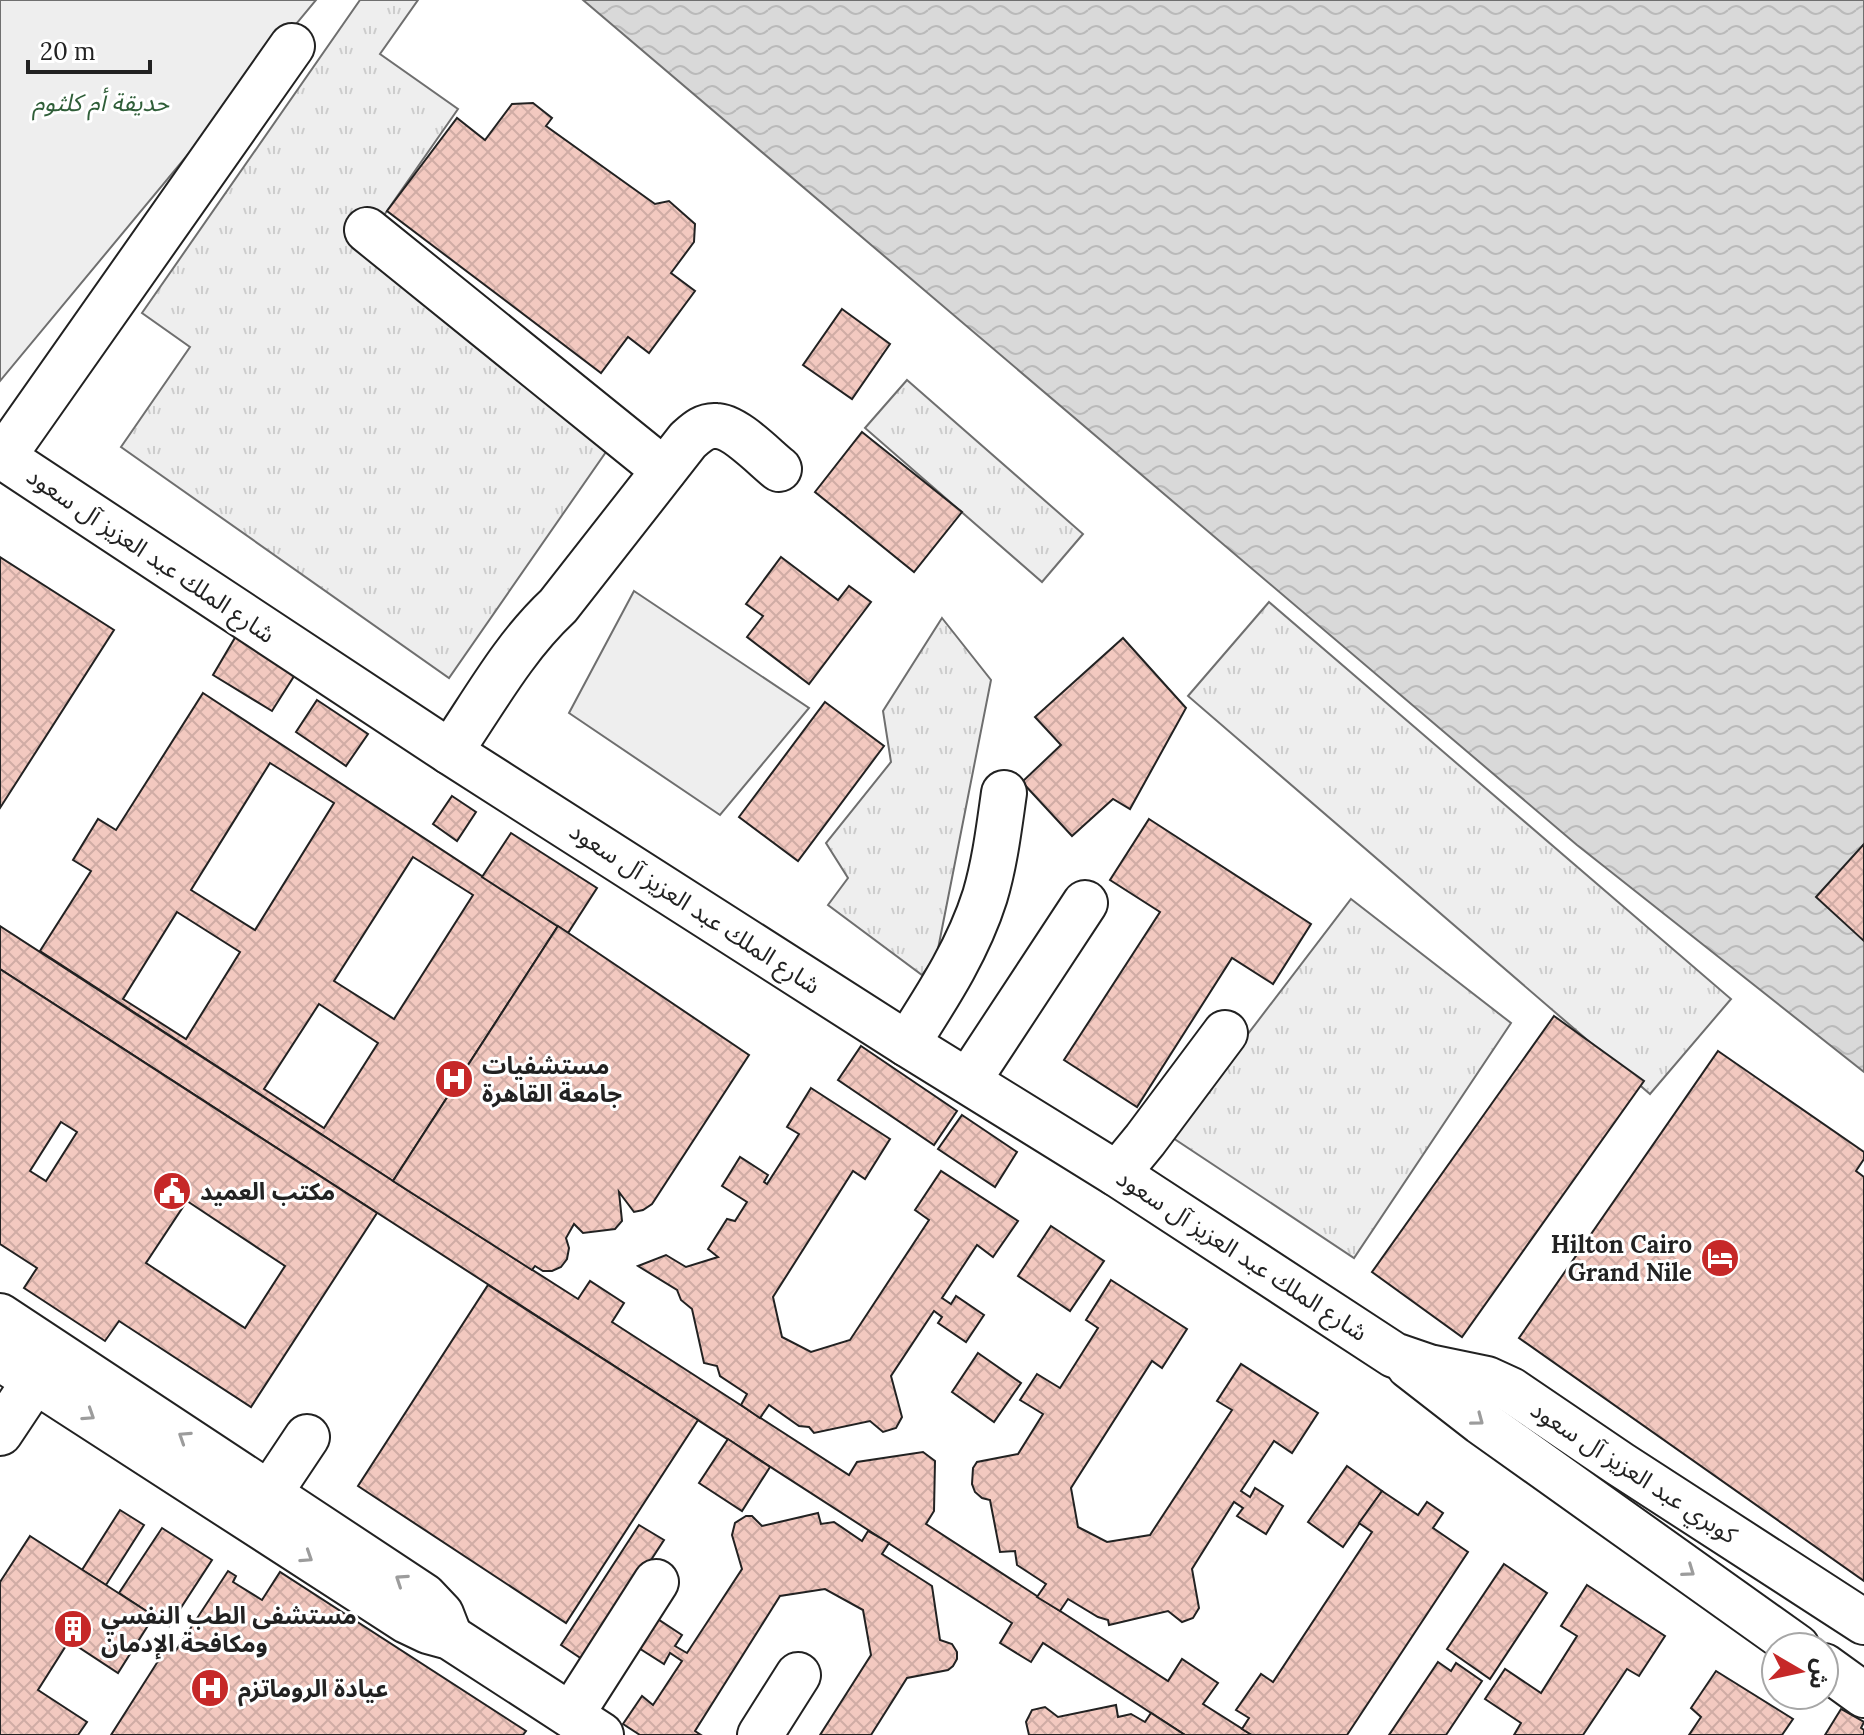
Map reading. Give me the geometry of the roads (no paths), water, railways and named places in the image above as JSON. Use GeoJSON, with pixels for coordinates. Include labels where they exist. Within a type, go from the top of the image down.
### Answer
{"type":"FeatureCollection","features":[{"type":"Feature","properties":{"kind":"main road"},"geometry":{"type":"LineString","coordinates":[[1,456],[292,46]]}},
{"type":"Feature","properties":{"kind":"main road"},"geometry":{"type":"LineString","coordinates":[[367,230],[664,470]]}},
{"type":"Feature","properties":{"kind":"main road"},"geometry":{"type":"LineString","coordinates":[[462,759],[523,643],[558,606],[688,440],[700,429],[716,425],[732,431],[779,469]]}},
{"type":"Feature","properties":{"kind":"main road","name":"شارع الملك عبد العزيز آل سعود"},"geometry":{"type":"LineString","coordinates":[[1,456],[462,759],[907,1044],[1117,1174],[1394,1355],[1481,1422],[1775,1631]]}},
{"type":"Feature","properties":{"kind":"main road"},"geometry":{"type":"LineString","coordinates":[[907,1044],[965,945],[985,896],[997,845],[1004,793]]}},
{"type":"Feature","properties":{"kind":"main road"},"geometry":{"type":"LineString","coordinates":[[968,1081],[1085,903]]}},
{"type":"Feature","properties":{"kind":"main road"},"geometry":{"type":"LineString","coordinates":[[1117,1174],[1225,1033]]}},
{"type":"Feature","properties":{"kind":"main road"},"geometry":{"type":"LineString","coordinates":[[0,1433],[17,1353],[260,1507],[424,1596],[441,1614],[450,1637],[586,1725],[656,1582]]}},
{"type":"Feature","properties":{"kind":"main road","name":"شارع الملك عبد العزيز آل سعود"},"geometry":{"type":"LineString","coordinates":[[1394,1355],[1429,1367],[1487,1379],[1511,1390]]}},
{"type":"Feature","properties":{"kind":"main road","name":"كوبري عبد العزيز آل سعود"},"geometry":{"type":"LineString","coordinates":[[1511,1390],[1567,1402],[1593,1414],[1864,1599]]}},
{"type":"Feature","properties":{"kind":"main road","name":"كوبري عبد العزيز آل سعود"},"geometry":{"type":"LineString","coordinates":[[1511,1390],[1864,1622]]}},
{"type":"Feature","properties":{"kind":"main road"},"geometry":{"type":"LineString","coordinates":[[260,1507],[307,1437]]}},
{"type":"Feature","properties":{"kind":"main road"},"geometry":{"type":"LineString","coordinates":[[760,1735],[798,1675]]}},
{"type":"Feature","properties":{"kind":"main road"},"geometry":{"type":"LineString","coordinates":[[1840,1678],[1864,1695]]}},
{"type":"Feature","properties":{"kind":"water"},"geometry":{"type":"Polygon","coordinates":[[[583,0],[1864,0],[1864,1072],[1577,845],[583,0]]]}},
{"type":"Feature","properties":{"kind":"place","name":"مستشفيات جامعة القاهرة"},"geometry":{"type":"Point","coordinates":[454,1079]}},
{"type":"Feature","properties":{"kind":"place","name":"مكتب العميد"},"geometry":{"type":"Point","coordinates":[172,1191]}},
{"type":"Feature","properties":{"kind":"place","name":"Hilton Cairo Grand Nile"},"geometry":{"type":"Point","coordinates":[1720,1258]}},
{"type":"Feature","properties":{"kind":"place","name":"مستشفى الطب النفسي ومكافحة الإدمان"},"geometry":{"type":"Point","coordinates":[73,1629]}},
{"type":"Feature","properties":{"kind":"place","name":"عيادة الروماتزم"},"geometry":{"type":"Point","coordinates":[210,1688]}},
{"type":"Feature","properties":{"kind":"park label","name":"حديقة أم كلثوم"},"geometry":{"type":"Point","coordinates":[101,102]}}]}
